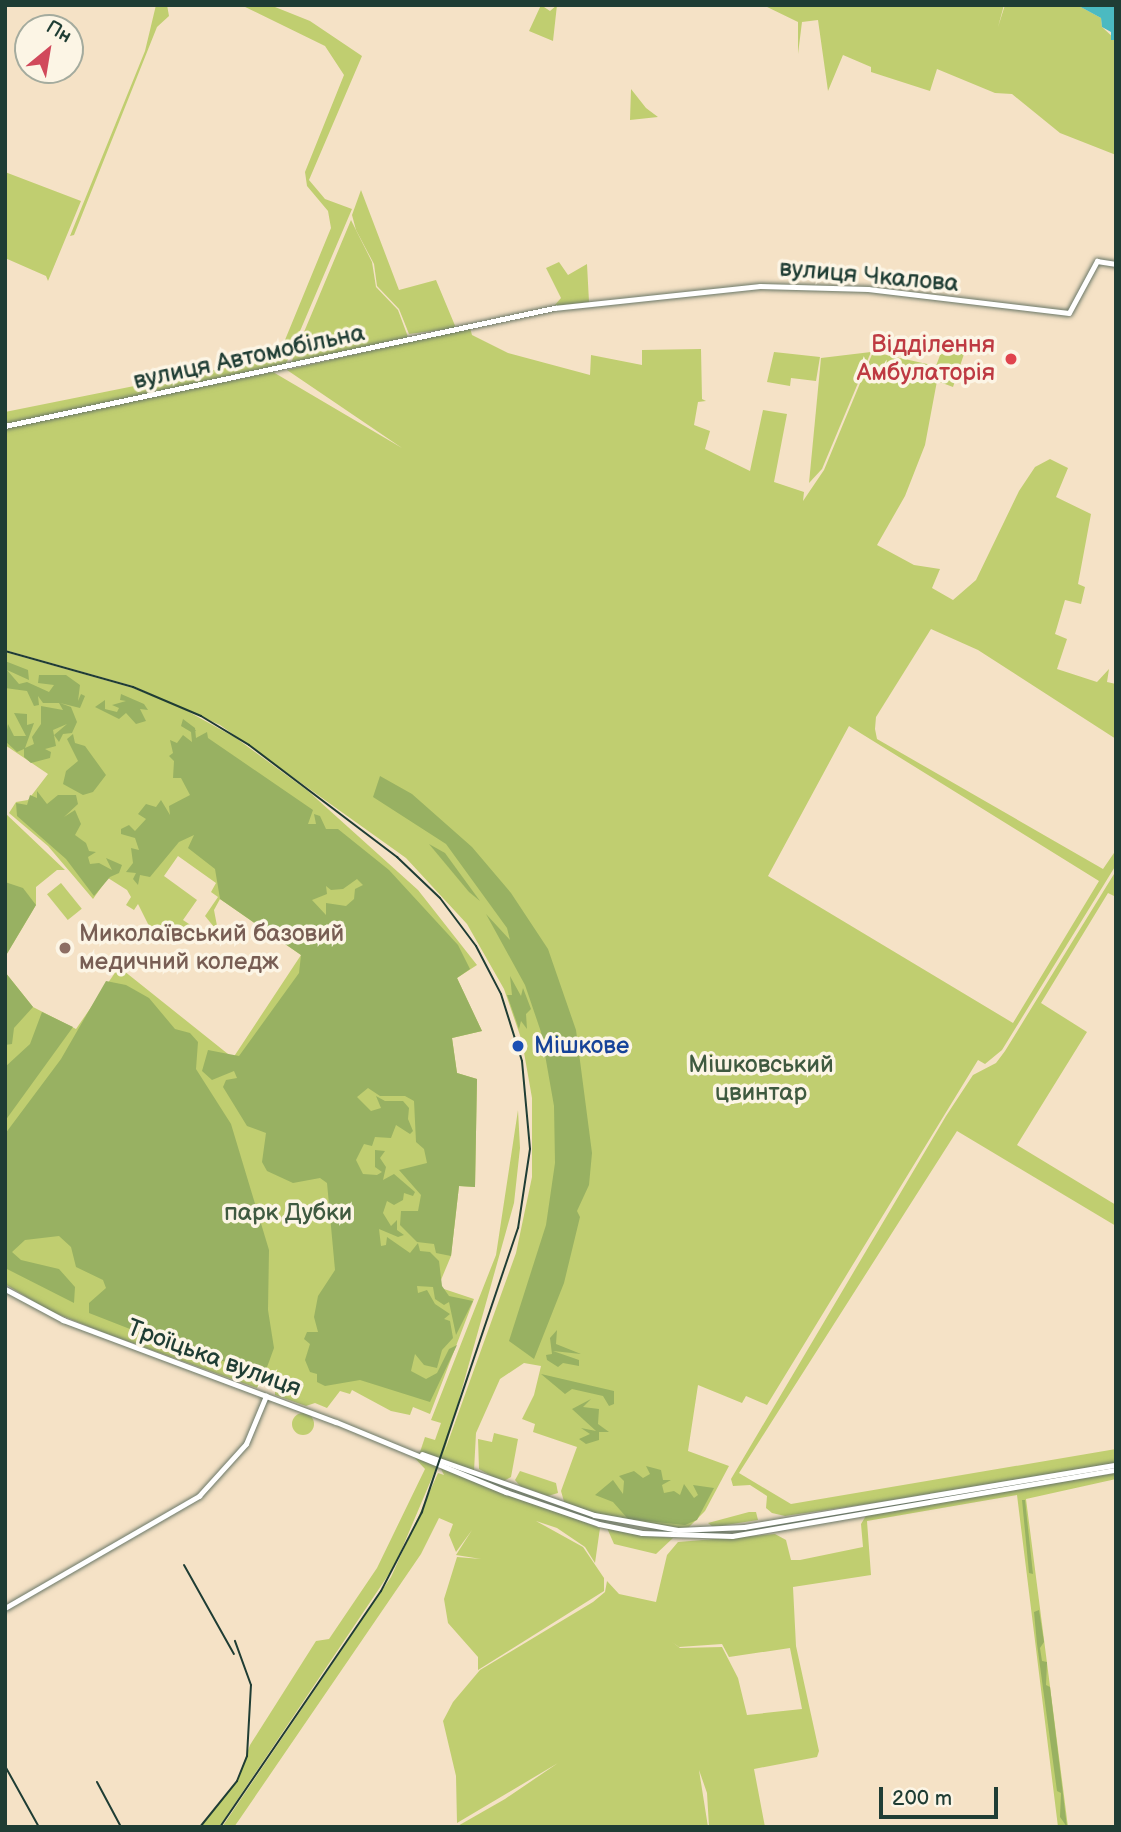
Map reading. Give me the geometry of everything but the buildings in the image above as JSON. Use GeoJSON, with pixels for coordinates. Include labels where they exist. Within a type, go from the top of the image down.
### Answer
{"type":"FeatureCollection","features":[{"type":"Feature","properties":{"kind":"main road","name":"Троїцька вулиця"},"geometry":{"type":"LineString","coordinates":[[5,1289],[63,1320],[413,1452]]}},
{"type":"Feature","properties":{"kind":"main road"},"geometry":{"type":"LineString","coordinates":[[413,1452],[594,1516],[678,1530],[744,1527],[1116,1465]]}},
{"type":"Feature","properties":{"kind":"main road"},"geometry":{"type":"LineString","coordinates":[[413,1452],[599,1524],[685,1537],[771,1530],[1116,1470]]}},
{"type":"Feature","properties":{"kind":"street","name":"вулиця Чкалова"},"geometry":{"type":"LineString","coordinates":[[499,320],[554,308],[771,285],[868,289],[1069,313],[1097,261],[1116,264]]}},
{"type":"Feature","properties":{"kind":"street","name":"вулиця Автомобільна"},"geometry":{"type":"LineString","coordinates":[[5,426],[499,320]]}},
{"type":"Feature","properties":{"kind":"street"},"geometry":{"type":"LineString","coordinates":[[5,1608],[199,1496],[246,1444],[266,1395]]}},
{"type":"Feature","properties":{"kind":"green space"},"geometry":{"type":"Polygon","coordinates":[[[156,5],[167,5],[169,16],[157,27],[74,235],[70,236],[145,51],[156,5]]]}},
{"type":"Feature","properties":{"kind":"green space"},"geometry":{"type":"Polygon","coordinates":[[[241,5],[270,5],[310,21],[362,56],[309,180],[325,199],[352,209],[286,364],[5,424],[5,412],[278,357],[331,228],[328,211],[307,186],[305,172],[344,75],[325,46],[241,5]]]}},
{"type":"Feature","properties":{"kind":"green space"},"geometry":{"type":"Polygon","coordinates":[[[541,5],[550,11],[557,5],[553,41],[529,31],[541,5]]]}},
{"type":"Feature","properties":{"kind":"green space"},"geometry":{"type":"Polygon","coordinates":[[[763,5],[1004,5],[998,27],[1005,5],[1079,6],[1101,18],[1102,27],[1116,40],[1116,155],[1060,133],[1012,94],[995,93],[937,69],[930,91],[871,72],[871,67],[843,55],[828,91],[818,20],[802,22],[798,54],[798,22],[763,5]]]}},
{"type":"Feature","properties":{"kind":"green space"},"geometry":{"type":"Polygon","coordinates":[[[631,89],[646,108],[658,117],[630,120],[631,89]]]}},
{"type":"Feature","properties":{"kind":"green space"},"geometry":{"type":"Polygon","coordinates":[[[5,172],[81,201],[48,281],[46,276],[5,258],[5,172]]]}},
{"type":"Feature","properties":{"kind":"green space"},"geometry":{"type":"Polygon","coordinates":[[[361,190],[399,290],[436,280],[456,328],[409,334],[399,309],[377,286],[374,264],[356,230],[352,215],[361,190]]]}},
{"type":"Feature","properties":{"kind":"green space"},"geometry":{"type":"Polygon","coordinates":[[[351,220],[372,262],[376,287],[398,310],[408,337],[291,363],[351,220]]]}},
{"type":"Feature","properties":{"kind":"green space"},"geometry":{"type":"Polygon","coordinates":[[[559,262],[568,275],[587,264],[589,302],[554,306],[561,298],[546,268],[559,262]]]}},
{"type":"Feature","properties":{"kind":"green space","name":"Мішковський цвинтар"},"geometry":{"type":"Polygon","coordinates":[[[470,328],[472,335],[508,353],[590,375],[591,355],[642,365],[642,350],[701,349],[702,399],[706,401],[698,402],[694,425],[710,431],[705,449],[750,471],[763,410],[787,414],[774,482],[804,492],[803,501],[824,470],[873,352],[936,366],[943,347],[964,354],[953,387],[937,381],[925,445],[905,496],[877,545],[914,565],[940,569],[932,588],[953,600],[976,580],[1019,491],[1035,467],[1050,459],[1068,468],[1056,497],[1091,514],[1078,584],[1085,587],[1081,604],[1065,600],[1055,634],[1067,639],[1057,669],[1097,682],[1109,669],[1107,682],[1116,684],[1116,739],[978,650],[931,629],[876,717],[875,729],[877,739],[1103,869],[1116,850],[1116,865],[1002,1050],[985,1064],[978,1060],[767,1405],[746,1396],[742,1403],[698,1385],[688,1451],[729,1466],[705,1511],[687,1529],[641,1525],[565,1505],[561,1491],[577,1447],[533,1432],[535,1424],[522,1419],[534,1395],[541,1366],[524,1363],[500,1379],[476,1433],[474,1471],[420,1452],[425,1437],[435,1440],[441,1423],[431,1420],[496,1255],[518,1110],[520,1148],[514,1203],[444,1453],[516,1253],[532,1177],[532,1098],[522,1041],[504,989],[467,924],[406,858],[220,725],[133,686],[5,650],[5,428],[273,372],[402,448],[287,370],[470,328]],[[849,726],[768,876],[1013,1023],[1099,881],[849,726]]]}},
{"type":"Feature","properties":{"kind":"green space"},"geometry":{"type":"Polygon","coordinates":[[[774,352],[820,357],[816,381],[791,378],[790,386],[767,382],[774,352]]]}},
{"type":"Feature","properties":{"kind":"green space"},"geometry":{"type":"Polygon","coordinates":[[[871,352],[822,469],[809,483],[821,358],[871,352]]]}},
{"type":"Feature","properties":{"kind":"green space","name":"парк Дубки"},"geometry":{"type":"Polygon","coordinates":[[[5,652],[133,688],[180,707],[236,738],[308,791],[418,890],[477,965],[457,978],[482,1031],[452,1038],[457,1073],[477,1079],[475,1187],[459,1186],[451,1256],[438,1287],[474,1299],[430,1414],[413,1407],[410,1415],[391,1411],[352,1390],[350,1394],[340,1391],[327,1408],[315,1403],[306,1406],[275,1395],[275,1384],[257,1377],[262,1382],[257,1388],[105,1333],[50,1311],[5,1284],[5,972],[33,1007],[76,1029],[119,967],[233,1058],[301,955],[220,899],[214,910],[218,931],[206,942],[167,938],[150,928],[138,904],[134,910],[126,905],[131,897],[127,890],[108,878],[93,899],[48,846],[9,813],[16,802],[28,800],[48,774],[5,745],[5,652]],[[178,856],[164,876],[197,900],[183,920],[207,936],[214,927],[205,916],[218,897],[211,892],[216,883],[178,856]]]}},
{"type":"Feature","properties":{"kind":"green space"},"geometry":{"type":"Polygon","coordinates":[[[5,661],[28,670],[29,680],[7,670],[19,684],[27,682],[49,692],[54,685],[38,683],[39,675],[66,675],[80,685],[78,701],[81,694],[85,696],[80,708],[60,703],[71,707],[77,722],[72,733],[63,734],[59,742],[54,735],[67,724],[53,730],[56,746],[45,749],[51,752],[50,758],[31,763],[24,757],[24,749],[17,752],[5,741],[8,724],[14,736],[26,736],[14,713],[27,714],[27,725],[34,723],[25,748],[34,744],[32,737],[41,724],[41,706],[63,710],[59,703],[43,703],[38,696],[39,705],[34,706],[27,691],[5,688],[5,661]]]}},
{"type":"Feature","properties":{"kind":"green space"},"geometry":{"type":"Polygon","coordinates":[[[121,694],[144,704],[148,710],[140,709],[146,721],[136,724],[126,713],[119,719],[95,707],[105,700],[105,709],[117,712],[119,708],[112,705],[126,701],[120,700],[121,694]]]}},
{"type":"Feature","properties":{"kind":"green space"},"geometry":{"type":"Polygon","coordinates":[[[183,719],[195,728],[196,738],[207,732],[208,738],[313,810],[308,824],[316,824],[314,814],[320,816],[326,829],[338,829],[389,870],[458,945],[470,969],[457,978],[482,1031],[452,1038],[457,1073],[477,1079],[475,1187],[459,1186],[451,1256],[436,1253],[434,1244],[417,1242],[400,1225],[401,1211],[418,1211],[421,1195],[399,1170],[427,1163],[424,1149],[416,1142],[414,1101],[405,1096],[380,1096],[368,1088],[357,1097],[371,1111],[381,1108],[376,1096],[385,1101],[403,1101],[409,1108],[408,1119],[413,1131],[410,1134],[396,1125],[391,1138],[375,1137],[372,1146],[364,1144],[356,1160],[363,1174],[377,1175],[382,1172],[375,1167],[375,1150],[385,1151],[380,1158],[386,1167],[383,1180],[394,1174],[415,1192],[413,1196],[404,1193],[403,1200],[394,1205],[387,1201],[383,1213],[391,1226],[397,1220],[397,1230],[404,1235],[398,1237],[379,1229],[381,1246],[386,1245],[387,1237],[410,1253],[418,1243],[420,1251],[430,1252],[439,1261],[442,1286],[449,1296],[473,1301],[456,1335],[449,1302],[444,1305],[435,1299],[433,1287],[417,1286],[418,1293],[427,1290],[435,1304],[450,1314],[444,1319],[450,1321],[453,1338],[442,1350],[437,1368],[424,1365],[415,1354],[411,1371],[426,1379],[437,1373],[449,1349],[457,1345],[430,1402],[360,1380],[325,1386],[317,1382],[317,1374],[310,1372],[305,1360],[310,1344],[304,1339],[307,1332],[318,1332],[314,1317],[318,1296],[335,1270],[327,1183],[320,1178],[293,1183],[267,1171],[262,1162],[266,1133],[247,1126],[223,1087],[226,1080],[237,1078],[234,1071],[212,1080],[202,1071],[208,1050],[239,1056],[299,973],[301,955],[220,899],[215,869],[188,848],[194,835],[179,842],[150,877],[140,875],[138,885],[133,879],[136,873],[126,872],[133,863],[131,848],[139,850],[135,838],[121,834],[121,829],[129,825],[135,831],[146,819],[138,814],[146,804],[156,807],[161,800],[170,815],[169,806],[190,795],[181,778],[173,778],[174,761],[169,756],[173,753],[170,740],[177,743],[183,735],[192,742],[191,732],[181,726],[183,719]],[[357,879],[343,889],[331,890],[326,886],[327,894],[312,900],[326,915],[326,903],[346,906],[354,899],[355,889],[363,885],[357,879]]]}},
{"type":"Feature","properties":{"kind":"green space"},"geometry":{"type":"Polygon","coordinates":[[[73,734],[75,743],[85,746],[106,775],[93,792],[83,795],[63,784],[66,771],[78,761],[67,739],[73,734]]]}},
{"type":"Feature","properties":{"kind":"green space"},"geometry":{"type":"Polygon","coordinates":[[[380,776],[412,794],[472,847],[511,893],[548,949],[576,1030],[592,1153],[589,1185],[577,1211],[580,1217],[564,1283],[534,1359],[509,1341],[546,1225],[555,1163],[554,1106],[541,1032],[525,985],[486,914],[510,940],[507,928],[446,844],[373,797],[380,776]]]}},
{"type":"Feature","properties":{"kind":"green space"},"geometry":{"type":"Polygon","coordinates":[[[37,791],[47,804],[58,795],[76,795],[78,804],[64,817],[75,810],[81,824],[75,835],[86,843],[89,851],[96,852],[88,857],[90,864],[99,863],[112,870],[106,858],[122,865],[119,873],[110,877],[94,896],[66,859],[17,816],[16,803],[27,805],[30,795],[37,798],[37,791]]]}},
{"type":"Feature","properties":{"kind":"green space"},"geometry":{"type":"Polygon","coordinates":[[[5,813],[65,870],[57,870],[36,887],[36,905],[5,957],[5,813]]]}},
{"type":"Feature","properties":{"kind":"green space"},"geometry":{"type":"Polygon","coordinates":[[[429,844],[445,853],[480,901],[469,892],[429,844]]]}},
{"type":"Feature","properties":{"kind":"green space"},"geometry":{"type":"Polygon","coordinates":[[[1114,874],[1116,897],[1108,893],[1041,1003],[1087,1032],[1017,1145],[1116,1205],[1116,1226],[957,1131],[739,1473],[791,1504],[1116,1449],[1116,1463],[785,1516],[772,1513],[766,1508],[767,1496],[750,1485],[733,1486],[731,1479],[946,1116],[973,1075],[996,1063],[1005,1051],[1114,874]]]}},
{"type":"Feature","properties":{"kind":"green space"},"geometry":{"type":"Polygon","coordinates":[[[5,882],[23,888],[36,905],[5,957],[5,882]]]}},
{"type":"Feature","properties":{"kind":"green space"},"geometry":{"type":"Polygon","coordinates":[[[61,883],[82,909],[68,920],[47,894],[61,883]]]}},
{"type":"Feature","properties":{"kind":"green space"},"geometry":{"type":"Polygon","coordinates":[[[5,972],[33,1007],[14,1028],[12,1044],[5,1045],[5,972]]]}},
{"type":"Feature","properties":{"kind":"green space"},"geometry":{"type":"Polygon","coordinates":[[[510,976],[521,996],[523,988],[531,1009],[526,1014],[527,1029],[521,1021],[519,1029],[507,995],[512,995],[510,976]]]}},
{"type":"Feature","properties":{"kind":"green space"},"geometry":{"type":"Polygon","coordinates":[[[106,981],[126,985],[149,998],[175,1029],[190,1033],[198,1042],[196,1069],[231,1124],[269,1250],[268,1310],[274,1348],[266,1370],[259,1372],[176,1347],[89,1313],[89,1303],[106,1288],[103,1280],[76,1267],[71,1247],[59,1236],[25,1240],[12,1252],[21,1260],[59,1269],[75,1287],[74,1303],[5,1268],[5,1134],[61,1059],[106,981]]]}},
{"type":"Feature","properties":{"kind":"green space"},"geometry":{"type":"Polygon","coordinates":[[[42,1012],[73,1027],[5,1121],[5,1067],[30,1044],[42,1012]]]}},
{"type":"Feature","properties":{"kind":"green space"},"geometry":{"type":"Polygon","coordinates":[[[557,1330],[556,1344],[581,1354],[553,1351],[579,1360],[579,1366],[563,1363],[558,1367],[547,1360],[546,1355],[552,1354],[550,1338],[557,1330]]]}},
{"type":"Feature","properties":{"kind":"green space"},"geometry":{"type":"Polygon","coordinates":[[[541,1374],[614,1391],[614,1404],[609,1406],[603,1396],[572,1389],[565,1394],[541,1374]]]}},
{"type":"Feature","properties":{"kind":"green space"},"geometry":{"type":"Polygon","coordinates":[[[591,1399],[583,1407],[599,1409],[598,1424],[609,1432],[599,1432],[599,1440],[586,1444],[579,1439],[590,1434],[581,1428],[596,1431],[572,1409],[591,1399]]]}},
{"type":"Feature","properties":{"kind":"green space"},"geometry":{"type":"Polygon","coordinates":[[[303,1413],[311,1416],[314,1424],[311,1432],[303,1435],[295,1432],[292,1424],[295,1416],[303,1413]]]}},
{"type":"Feature","properties":{"kind":"green space"},"geometry":{"type":"Polygon","coordinates":[[[494,1433],[518,1439],[511,1477],[502,1482],[479,1469],[478,1439],[492,1442],[494,1433]]]}},
{"type":"Feature","properties":{"kind":"green space"},"geometry":{"type":"Polygon","coordinates":[[[411,1454],[437,1466],[395,1565],[219,1827],[201,1827],[237,1781],[250,1745],[316,1641],[329,1639],[377,1568],[425,1469],[411,1454]]]}},
{"type":"Feature","properties":{"kind":"green space"},"geometry":{"type":"Polygon","coordinates":[[[646,1466],[661,1470],[663,1480],[671,1480],[662,1485],[664,1493],[674,1491],[680,1495],[684,1484],[694,1498],[698,1495],[693,1485],[714,1488],[697,1520],[685,1525],[628,1519],[613,1502],[595,1495],[613,1480],[623,1494],[624,1481],[619,1476],[634,1471],[643,1478],[650,1474],[646,1466]]]}},
{"type":"Feature","properties":{"kind":"green space"},"geometry":{"type":"Polygon","coordinates":[[[440,1467],[600,1528],[595,1563],[585,1547],[557,1528],[536,1521],[583,1547],[604,1578],[604,1591],[478,1670],[478,1657],[448,1623],[444,1599],[457,1557],[481,1559],[456,1555],[472,1530],[456,1552],[449,1535],[453,1524],[439,1518],[421,1554],[239,1820],[234,1827],[222,1827],[391,1577],[438,1473],[444,1475],[440,1467]]]}},
{"type":"Feature","properties":{"kind":"green space"},"geometry":{"type":"Polygon","coordinates":[[[520,1471],[556,1483],[558,1493],[548,1496],[520,1486],[515,1480],[520,1471]]]}},
{"type":"Feature","properties":{"kind":"green space"},"geometry":{"type":"Polygon","coordinates":[[[1116,1473],[1116,1479],[1026,1499],[1068,1827],[1058,1827],[1017,1495],[867,1521],[871,1575],[793,1587],[796,1646],[819,1751],[817,1757],[754,1769],[765,1827],[709,1827],[707,1793],[699,1770],[708,1827],[456,1827],[505,1799],[558,1763],[457,1823],[456,1776],[443,1721],[453,1702],[480,1670],[593,1602],[605,1592],[607,1581],[619,1594],[656,1602],[667,1555],[678,1542],[775,1534],[786,1540],[791,1560],[800,1560],[863,1547],[861,1524],[867,1514],[1116,1473]],[[672,1642],[680,1648],[722,1647],[738,1678],[747,1715],[802,1709],[790,1648],[729,1657],[722,1644],[679,1647],[672,1642]]]}},
{"type":"Feature","properties":{"kind":"green space"},"geometry":{"type":"Polygon","coordinates":[[[1022,1500],[1025,1500],[1033,1574],[1029,1573],[1022,1500]]]}},
{"type":"Feature","properties":{"kind":"green space"},"geometry":{"type":"Polygon","coordinates":[[[756,1512],[758,1520],[713,1527],[708,1523],[756,1512]]]}},
{"type":"Feature","properties":{"kind":"green space"},"geometry":{"type":"Polygon","coordinates":[[[607,1528],[673,1538],[656,1554],[614,1544],[607,1528]]]}},
{"type":"Feature","properties":{"kind":"green space"},"geometry":{"type":"Polygon","coordinates":[[[1039,1610],[1044,1642],[1040,1648],[1042,1661],[1047,1662],[1046,1685],[1050,1687],[1067,1827],[1060,1817],[1061,1793],[1057,1791],[1037,1644],[1034,1612],[1039,1610]]]}},
{"type":"Feature","properties":{"kind":"water"},"geometry":{"type":"Polygon","coordinates":[[[1077,5],[1116,5],[1116,40],[1111,40],[1111,32],[1102,27],[1101,18],[1077,5]]]}},
{"type":"Feature","properties":{"kind":"railway"},"geometry":{"type":"LineString","coordinates":[[5,651],[133,687],[201,716],[249,745],[397,857],[440,898],[476,946],[501,994],[522,1061],[530,1149],[518,1228],[422,1512],[381,1591],[220,1827]]}},
{"type":"Feature","properties":{"kind":"railway"},"geometry":{"type":"LineString","coordinates":[[184,1565],[234,1654]]}},
{"type":"Feature","properties":{"kind":"railway"},"geometry":{"type":"LineString","coordinates":[[200,1827],[237,1781],[247,1756],[251,1685],[235,1641]]}},
{"type":"Feature","properties":{"kind":"railway"},"geometry":{"type":"LineString","coordinates":[[5,1766],[39,1827]]}},
{"type":"Feature","properties":{"kind":"railway"},"geometry":{"type":"LineString","coordinates":[[97,1782],[121,1827]]}},
{"type":"Feature","properties":{"kind":"place","name":"Відділення Амбулаторія"},"geometry":{"type":"Point","coordinates":[1011,359]}},
{"type":"Feature","properties":{"kind":"place","name":"Миколаївський базовий медичний коледж"},"geometry":{"type":"Point","coordinates":[65,948]}},
{"type":"Feature","properties":{"kind":"place","name":"Мішкове"},"geometry":{"type":"Point","coordinates":[518,1046]}}]}
